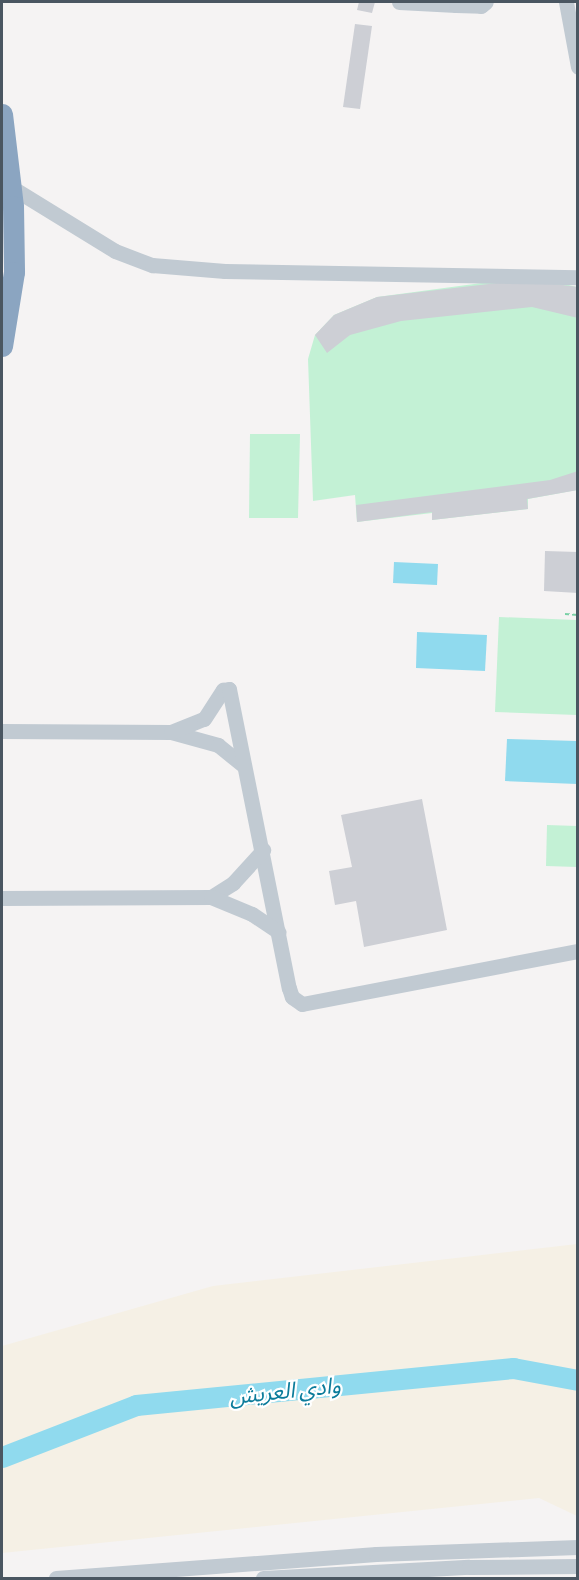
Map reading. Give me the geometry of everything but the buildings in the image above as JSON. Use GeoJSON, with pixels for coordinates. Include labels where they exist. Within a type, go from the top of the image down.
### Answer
{"type":"FeatureCollection","features":[{"type":"Feature","properties":{"kind":"highway"},"geometry":{"type":"LineString","coordinates":[[2,114],[11,187],[14,272],[2,346]]}},
{"type":"Feature","properties":{"kind":"street"},"geometry":{"type":"LineString","coordinates":[[399,2],[481,6],[486,2]]}},
{"type":"Feature","properties":{"kind":"street"},"geometry":{"type":"LineString","coordinates":[[566,2],[578,67]]}},
{"type":"Feature","properties":{"kind":"street"},"geometry":{"type":"LineString","coordinates":[[11,187],[114,251],[152,265],[225,271],[578,277]]}},
{"type":"Feature","properties":{"kind":"street"},"geometry":{"type":"LineString","coordinates":[[171,732],[204,719],[224,690],[229,689],[292,997],[306,1005],[578,951]]}},
{"type":"Feature","properties":{"kind":"street"},"geometry":{"type":"LineString","coordinates":[[2,731],[171,732],[218,745],[244,766]]}},
{"type":"Feature","properties":{"kind":"street"},"geometry":{"type":"LineString","coordinates":[[211,897],[233,883],[263,850]]}},
{"type":"Feature","properties":{"kind":"street"},"geometry":{"type":"LineString","coordinates":[[2,898],[211,897],[252,914],[279,932]]}},
{"type":"Feature","properties":{"kind":"street"},"geometry":{"type":"LineString","coordinates":[[56,1578],[376,1554],[577,1547]]}},
{"type":"Feature","properties":{"kind":"street"},"geometry":{"type":"LineString","coordinates":[[263,1578],[576,1567]]}},
{"type":"Feature","properties":{"kind":"path"},"geometry":{"type":"LineString","coordinates":[[565,614],[578,615]]}},
{"type":"Feature","properties":{"kind":"green space"},"geometry":{"type":"Polygon","coordinates":[[[552,281],[577,287],[577,490],[528,499],[528,509],[432,520],[432,513],[357,522],[355,495],[313,501],[308,359],[315,335],[334,315],[377,297],[489,282],[552,281]]]}},
{"type":"Feature","properties":{"kind":"green space"},"geometry":{"type":"Polygon","coordinates":[[[250,434],[300,434],[298,518],[249,518],[250,434]]]}},
{"type":"Feature","properties":{"kind":"green space"},"geometry":{"type":"Polygon","coordinates":[[[499,617],[577,620],[577,715],[495,712],[499,617]]]}},
{"type":"Feature","properties":{"kind":"green space"},"geometry":{"type":"Polygon","coordinates":[[[547,825],[577,826],[577,867],[546,866],[547,825]]]}},
{"type":"Feature","properties":{"kind":"sand"},"geometry":{"type":"Polygon","coordinates":[[[577,1244],[577,1516],[539,1498],[2,1553],[2,1346],[213,1286],[577,1244]]]}},
{"type":"Feature","properties":{"kind":"water"},"geometry":{"type":"Polygon","coordinates":[[[394,562],[438,564],[437,585],[393,583],[394,562]]]}},
{"type":"Feature","properties":{"kind":"water"},"geometry":{"type":"Polygon","coordinates":[[[417,632],[487,635],[485,671],[416,668],[417,632]]]}},
{"type":"Feature","properties":{"kind":"water"},"geometry":{"type":"Polygon","coordinates":[[[507,739],[577,741],[577,784],[505,781],[507,739]]]}},
{"type":"Feature","properties":{"kind":"waterway","name":"وادي العريش"},"geometry":{"type":"LineString","coordinates":[[2,1457],[136,1405],[513,1368],[578,1380]]}}]}
